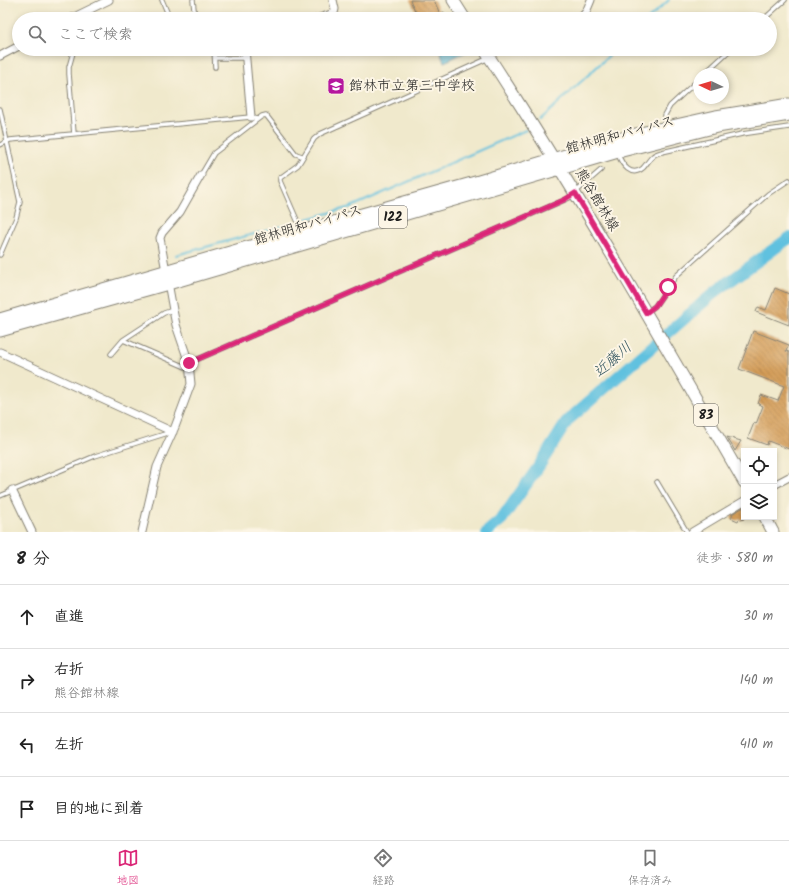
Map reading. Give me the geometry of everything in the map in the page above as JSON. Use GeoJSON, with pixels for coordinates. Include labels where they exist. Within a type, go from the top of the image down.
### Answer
{"type":"FeatureCollection","features":[{"type":"Feature","properties":{"kind":"highway","name":"館林明和バイパス"},"geometry":{"type":"LineString","coordinates":[[0,320],[167,277],[557,164],[666,127],[743,112],[789,105]]}},
{"type":"Feature","properties":{"kind":"highway","name":"館林明和バイパス"},"geometry":{"type":"LineString","coordinates":[[0,330],[302,232],[480,182],[618,151],[717,126],[789,114]]}},
{"type":"Feature","properties":{"kind":"main road"},"geometry":{"type":"LineString","coordinates":[[453,0],[461,12]]}},
{"type":"Feature","properties":{"kind":"main road","name":"熊谷館林線"},"geometry":{"type":"LineString","coordinates":[[489,56],[575,193],[656,329],[741,477]]}},
{"type":"Feature","properties":{"kind":"main road"},"geometry":{"type":"LineString","coordinates":[[767,520],[773,532]]}},
{"type":"Feature","properties":{"kind":"street"},"geometry":{"type":"LineString","coordinates":[[88,12],[109,0]]}},
{"type":"Feature","properties":{"kind":"street"},"geometry":{"type":"LineString","coordinates":[[333,0],[334,12]]}},
{"type":"Feature","properties":{"kind":"street"},"geometry":{"type":"LineString","coordinates":[[586,12],[591,0]]}},
{"type":"Feature","properties":{"kind":"street"},"geometry":{"type":"LineString","coordinates":[[0,56],[12,50]]}},
{"type":"Feature","properties":{"kind":"street"},"geometry":{"type":"LineString","coordinates":[[245,58],[254,118]]}},
{"type":"Feature","properties":{"kind":"street"},"geometry":{"type":"LineString","coordinates":[[142,532],[155,473],[173,432],[191,384],[190,366],[173,310],[160,238],[162,233],[180,212],[201,175]]}},
{"type":"Feature","properties":{"kind":"street"},"geometry":{"type":"LineString","coordinates":[[0,352],[173,432]]}},
{"type":"Feature","properties":{"kind":"street"},"geometry":{"type":"LineString","coordinates":[[776,484],[789,477]]}},
{"type":"Feature","properties":{"kind":"street"},"geometry":{"type":"LineString","coordinates":[[12,490],[32,532]]}},
{"type":"Feature","properties":{"kind":"street"},"geometry":{"type":"LineString","coordinates":[[692,532],[741,503]]}},
{"type":"Feature","properties":{"kind":"lane"},"geometry":{"type":"LineString","coordinates":[[162,0],[167,12]]}},
{"type":"Feature","properties":{"kind":"lane"},"geometry":{"type":"LineString","coordinates":[[193,0],[194,12]]}},
{"type":"Feature","properties":{"kind":"lane"},"geometry":{"type":"LineString","coordinates":[[772,12],[786,0],[789,2]]}},
{"type":"Feature","properties":{"kind":"lane"},"geometry":{"type":"LineString","coordinates":[[72,56],[69,74],[74,134]]}},
{"type":"Feature","properties":{"kind":"lane"},"geometry":{"type":"LineString","coordinates":[[302,232],[280,178],[298,165],[302,156],[314,139],[320,134],[481,56]]}},
{"type":"Feature","properties":{"kind":"lane"},"geometry":{"type":"LineString","coordinates":[[710,68],[723,56]]}},
{"type":"Feature","properties":{"kind":"lane"},"geometry":{"type":"LineString","coordinates":[[215,67],[215,58],[245,58]]}},
{"type":"Feature","properties":{"kind":"lane"},"geometry":{"type":"LineString","coordinates":[[666,127],[665,115],[667,110],[693,85]]}},
{"type":"Feature","properties":{"kind":"lane"},"geometry":{"type":"LineString","coordinates":[[0,109],[20,202],[16,218],[0,255]]}},
{"type":"Feature","properties":{"kind":"lane"},"geometry":{"type":"LineString","coordinates":[[0,145],[7,141],[254,118],[266,115],[296,154],[302,156]]}},
{"type":"Feature","properties":{"kind":"lane"},"geometry":{"type":"LineString","coordinates":[[201,175],[214,153],[254,118]]}},
{"type":"Feature","properties":{"kind":"lane"},"geometry":{"type":"LineString","coordinates":[[618,151],[624,166],[627,169],[636,171],[645,166],[652,156],[662,152],[742,134],[789,127]]}},
{"type":"Feature","properties":{"kind":"lane"},"geometry":{"type":"LineString","coordinates":[[123,340],[190,366],[564,200],[575,193],[601,170]]}},
{"type":"Feature","properties":{"kind":"lane"},"geometry":{"type":"LineString","coordinates":[[646,313],[655,306],[676,276],[768,194],[789,180]]}},
{"type":"Feature","properties":{"kind":"lane"},"geometry":{"type":"LineString","coordinates":[[111,354],[123,340],[164,313],[173,310]]}},
{"type":"Feature","properties":{"kind":"lane"},"geometry":{"type":"LineString","coordinates":[[0,496],[94,456],[173,432]]}},
{"type":"Feature","properties":{"kind":"lane"},"geometry":{"type":"LineString","coordinates":[[657,482],[687,532]]}},
{"type":"Feature","properties":{"kind":"water"},"geometry":{"type":"Polygon","coordinates":[[[442,56],[457,56],[444,62],[442,56]]]}},
{"type":"Feature","properties":{"kind":"building"},"geometry":{"type":"Polygon","coordinates":[[[410,0],[434,0],[439,12],[416,12],[410,0]]]}},
{"type":"Feature","properties":{"kind":"building"},"geometry":{"type":"Polygon","coordinates":[[[775,288],[789,294],[789,325],[756,312],[758,307],[766,310],[775,288]]]}},
{"type":"Feature","properties":{"kind":"building"},"geometry":{"type":"Polygon","coordinates":[[[753,331],[789,345],[786,351],[789,352],[789,449],[768,441],[767,445],[748,438],[754,423],[756,424],[763,406],[758,404],[761,395],[778,401],[784,386],[739,369],[753,331]]]}},
{"type":"Feature","properties":{"kind":"building"},"geometry":{"type":"Polygon","coordinates":[[[727,437],[741,441],[735,451],[727,437]]]}},
{"type":"Feature","properties":{"kind":"building"},"geometry":{"type":"Polygon","coordinates":[[[741,509],[741,520],[739,519],[738,521],[731,518],[733,513],[741,509]]]}},
{"type":"Feature","properties":{"kind":"waterway"},"geometry":{"type":"LineString","coordinates":[[656,12],[669,0]]}},
{"type":"Feature","properties":{"kind":"waterway"},"geometry":{"type":"LineString","coordinates":[[540,120],[609,56]]}},
{"type":"Feature","properties":{"kind":"waterway"},"geometry":{"type":"LineString","coordinates":[[307,219],[351,207],[526,130]]}},
{"type":"Feature","properties":{"kind":"waterway"},"geometry":{"type":"LineString","coordinates":[[176,255],[291,224]]}},
{"type":"Feature","properties":{"kind":"waterway","name":"近藤川"},"geometry":{"type":"LineString","coordinates":[[487,532],[502,519],[539,466],[568,420],[715,292],[789,238]]}},
{"type":"Feature","properties":{"kind":"place","name":"館林市立第三中学校"},"geometry":{"type":"Point","coordinates":[336,86]}},
{"type":"Feature","properties":{"kind":"route"},"geometry":{"type":"LineString","coordinates":[[189,363],[569,198],[575,193],[646,313],[655,306],[668,287]]}}]}
